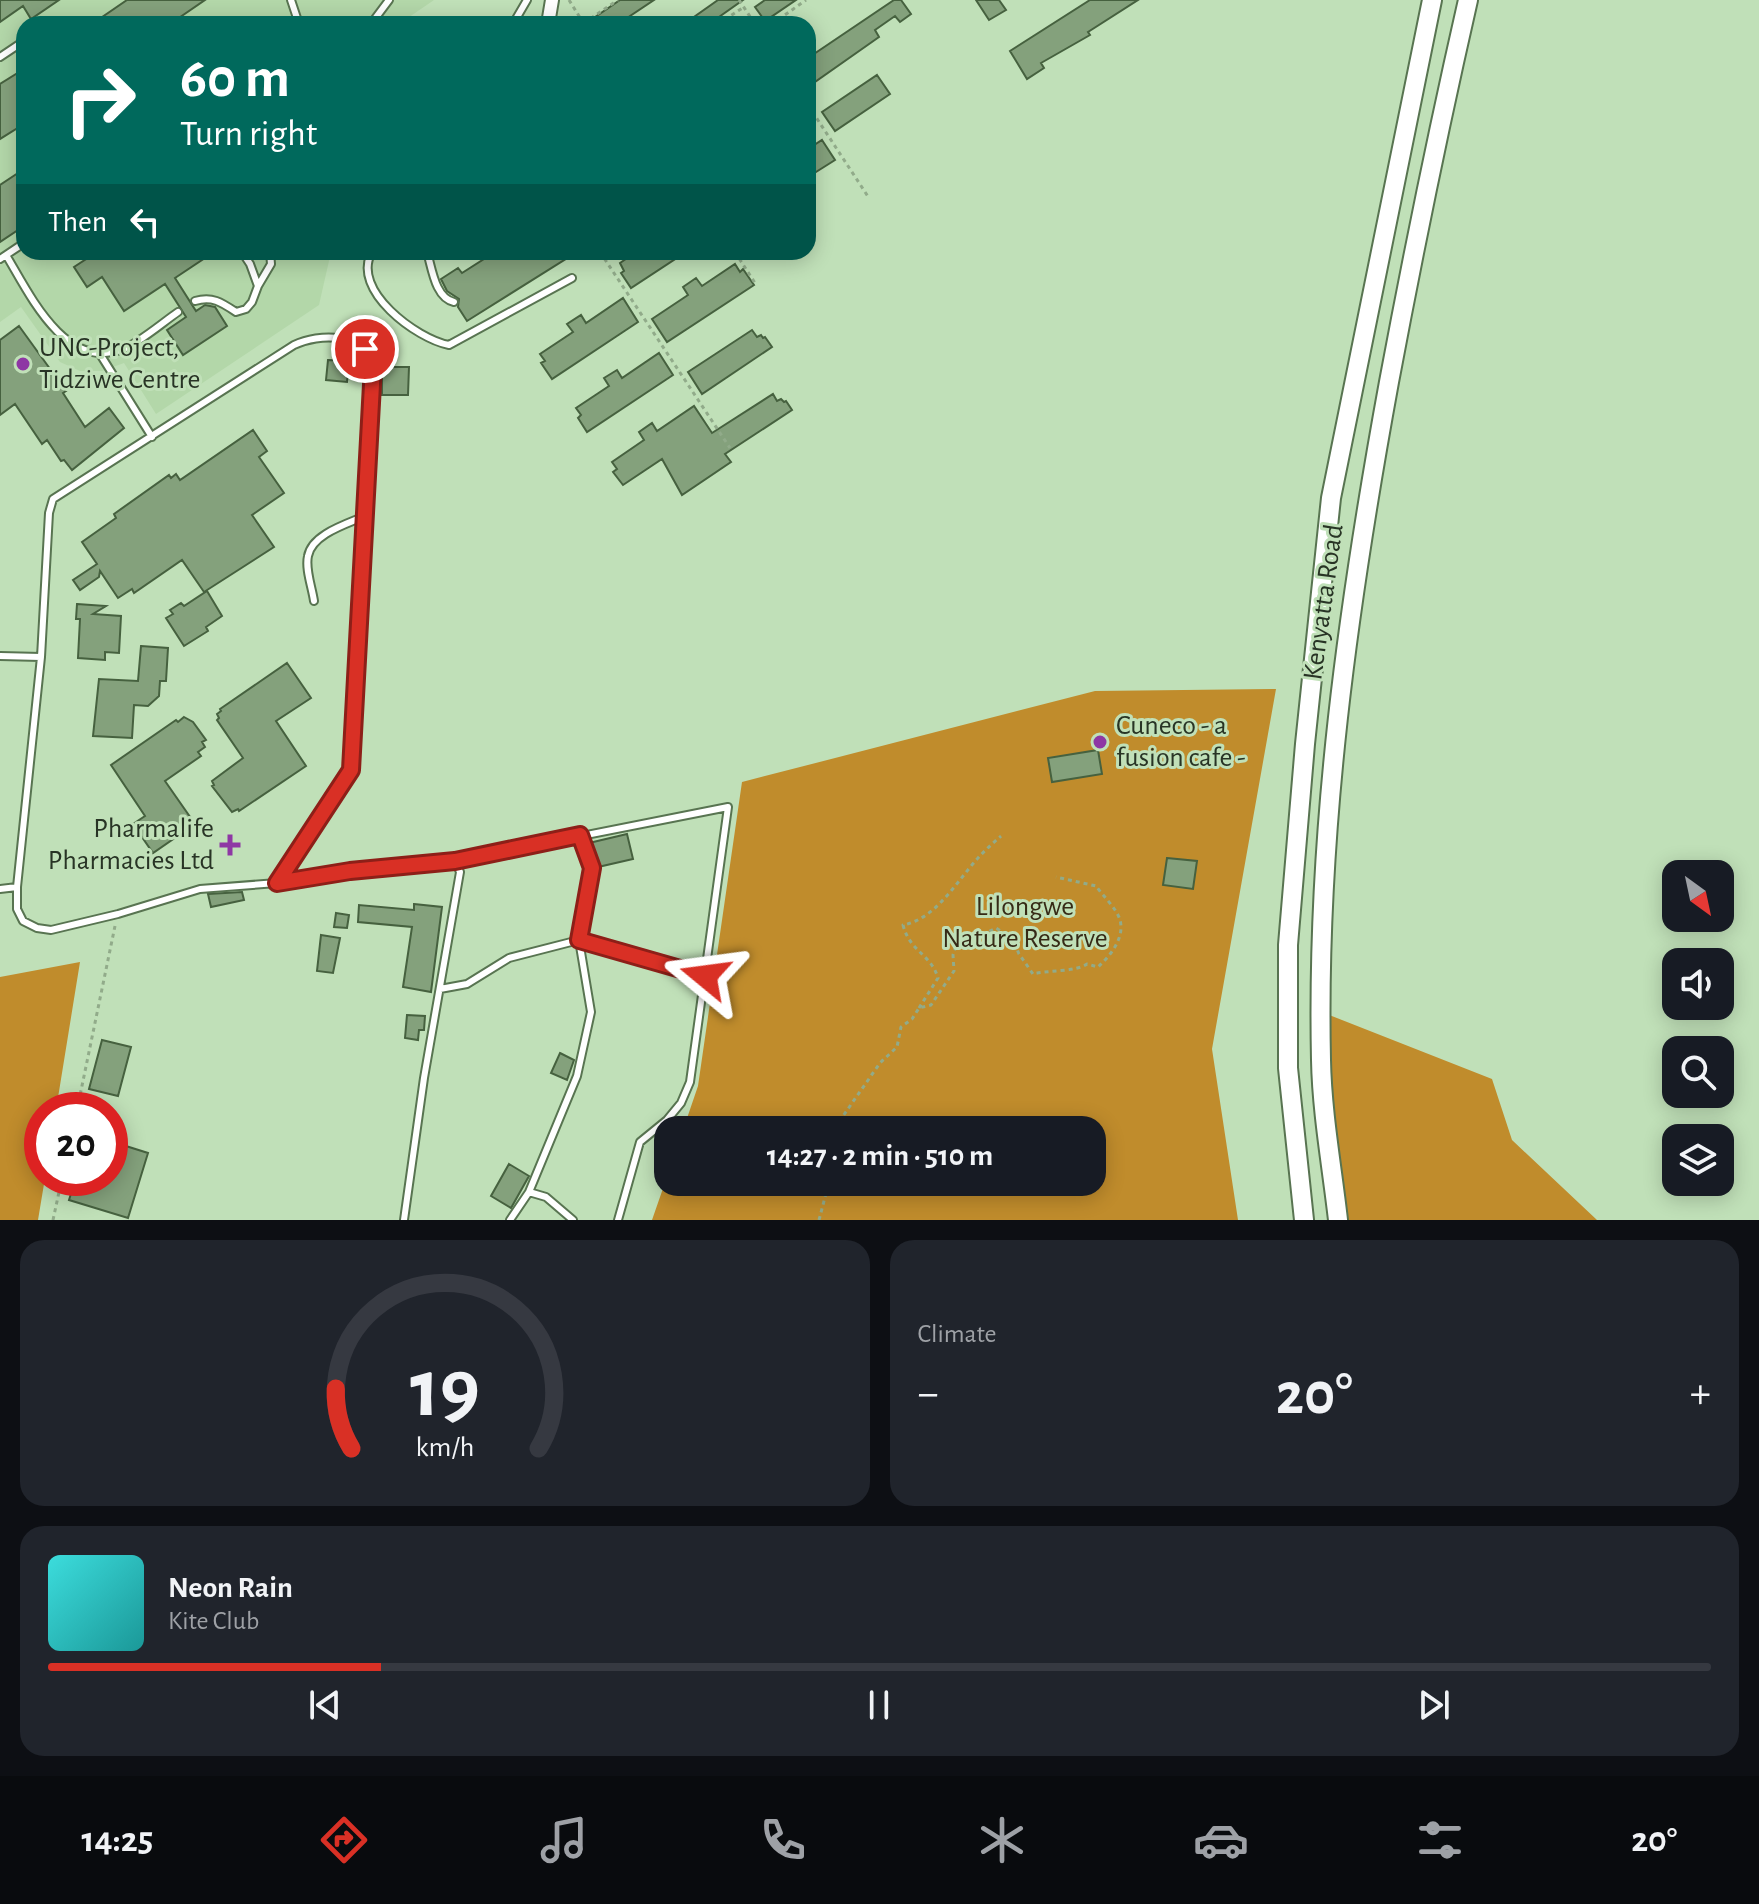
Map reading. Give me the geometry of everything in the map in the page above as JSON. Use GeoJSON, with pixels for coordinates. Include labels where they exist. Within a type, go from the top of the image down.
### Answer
{"type":"FeatureCollection","features":[{"type":"Feature","properties":{"kind":"main road","name":"Kenyatta Road"},"geometry":{"type":"LineString","coordinates":[[1304,1220],[1288,1068],[1288,945],[1305,744],[1331,498],[1432,0]]}},
{"type":"Feature","properties":{"kind":"main road","name":"Kenyatta Road"},"geometry":{"type":"LineString","coordinates":[[1338,1220],[1321,1062],[1323,938],[1336,728],[1362,526],[1427,178],[1468,0]]}},
{"type":"Feature","properties":{"kind":"lane"},"geometry":{"type":"LineString","coordinates":[[3,257],[58,333],[76,347],[100,354],[122,350],[178,312]]}},
{"type":"Feature","properties":{"kind":"lane"},"geometry":{"type":"LineString","coordinates":[[247,260],[258,286]]}},
{"type":"Feature","properties":{"kind":"lane"},"geometry":{"type":"LineString","coordinates":[[195,301],[206,298],[218,300],[236,312],[246,309],[271,260]]}},
{"type":"Feature","properties":{"kind":"lane"},"geometry":{"type":"LineString","coordinates":[[368,260],[367,277],[378,299],[428,338],[449,345],[572,278]]}},
{"type":"Feature","properties":{"kind":"lane"},"geometry":{"type":"LineString","coordinates":[[430,260],[441,295],[454,302]]}},
{"type":"Feature","properties":{"kind":"lane"},"geometry":{"type":"LineString","coordinates":[[277,883],[351,770],[373,366],[371,357],[360,344],[323,335],[309,338],[281,353],[53,499],[49,513],[41,657],[17,909],[23,921],[51,930],[200,889],[277,883],[350,871],[455,861],[728,807],[690,1082],[681,1103],[667,1120],[640,1142],[618,1220]]}},
{"type":"Feature","properties":{"kind":"lane"},"geometry":{"type":"LineString","coordinates":[[100,354],[152,437]]}},
{"type":"Feature","properties":{"kind":"lane"},"geometry":{"type":"LineString","coordinates":[[314,601],[307,563],[313,544],[365,516]]}},
{"type":"Feature","properties":{"kind":"lane"},"geometry":{"type":"LineString","coordinates":[[0,656],[41,657]]}},
{"type":"Feature","properties":{"kind":"lane"},"geometry":{"type":"LineString","coordinates":[[510,1220],[529,1192],[577,1076],[591,1012],[579,940],[592,868],[580,835]]}},
{"type":"Feature","properties":{"kind":"lane"},"geometry":{"type":"LineString","coordinates":[[404,1220],[460,872],[455,861]]}},
{"type":"Feature","properties":{"kind":"lane"},"geometry":{"type":"LineString","coordinates":[[0,889],[17,887]]}},
{"type":"Feature","properties":{"kind":"lane"},"geometry":{"type":"LineString","coordinates":[[440,989],[467,984],[509,958],[579,940],[705,976]]}},
{"type":"Feature","properties":{"kind":"lane"},"geometry":{"type":"LineString","coordinates":[[529,1192],[546,1197],[573,1220]]}},
{"type":"Feature","properties":{"kind":"path"},"geometry":{"type":"LineString","coordinates":[[595,16],[618,0]]}},
{"type":"Feature","properties":{"kind":"path"},"geometry":{"type":"LineString","coordinates":[[739,0],[750,16]]}},
{"type":"Feature","properties":{"kind":"path"},"geometry":{"type":"LineString","coordinates":[[783,16],[806,0]]}},
{"type":"Feature","properties":{"kind":"path"},"geometry":{"type":"LineString","coordinates":[[730,16],[744,7]]}},
{"type":"Feature","properties":{"kind":"path"},"geometry":{"type":"LineString","coordinates":[[816,117],[869,198]]}},
{"type":"Feature","properties":{"kind":"path"},"geometry":{"type":"LineString","coordinates":[[605,260],[730,448]]}},
{"type":"Feature","properties":{"kind":"path"},"geometry":{"type":"LineString","coordinates":[[740,260],[755,283]]}},
{"type":"Feature","properties":{"kind":"path"},"geometry":{"type":"LineString","coordinates":[[843,1116],[880,1063],[897,1047],[901,1027],[912,1019],[938,978],[934,965],[907,940],[903,925],[935,908],[1001,836]]}},
{"type":"Feature","properties":{"kind":"path"},"geometry":{"type":"LineString","coordinates":[[919,1008],[931,1005],[954,971],[955,949],[996,928],[1013,939],[1033,974],[1055,969],[1081,969],[1087,964],[1098,967],[1108,958],[1119,939],[1120,920],[1096,886],[1056,877]]}},
{"type":"Feature","properties":{"kind":"path"},"geometry":{"type":"LineString","coordinates":[[81,1092],[118,914]]}},
{"type":"Feature","properties":{"kind":"path"},"geometry":{"type":"LineString","coordinates":[[53,1220],[58,1196]]}},
{"type":"Feature","properties":{"kind":"path"},"geometry":{"type":"LineString","coordinates":[[819,1220],[825,1196]]}},
{"type":"Feature","properties":{"kind":"shaded area"},"geometry":{"type":"Polygon","coordinates":[[[0,0],[434,0],[411,16],[16,16],[16,260],[329,260],[319,305],[156,414],[124,363],[102,371],[80,371],[60,362],[21,307],[0,322],[0,0]]]}},
{"type":"Feature","properties":{"kind":"green space","name":"Lilongwe Nature Reserve"},"geometry":{"type":"Polygon","coordinates":[[[1276,689],[1212,1049],[1238,1220],[652,1220],[660,1196],[1106,1196],[1106,1116],[688,1116],[698,1086],[742,782],[1095,691],[1276,689]]]}},
{"type":"Feature","properties":{"kind":"green space"},"geometry":{"type":"Polygon","coordinates":[[[80,962],[59,1092],[24,1092],[24,1196],[42,1196],[38,1220],[0,1220],[0,977],[80,962]]]}},
{"type":"Feature","properties":{"kind":"green space"},"geometry":{"type":"Polygon","coordinates":[[[1314,1009],[1492,1079],[1512,1140],[1597,1220],[1338,1220],[1314,1009]]]}},
{"type":"Feature","properties":{"kind":"building"},"geometry":{"type":"Polygon","coordinates":[[[0,0],[59,0],[35,16],[29,16],[23,6],[0,22],[0,0]]]}},
{"type":"Feature","properties":{"kind":"building"},"geometry":{"type":"Polygon","coordinates":[[[127,0],[205,0],[182,16],[104,16],[127,0]]]}},
{"type":"Feature","properties":{"kind":"building"},"geometry":{"type":"Polygon","coordinates":[[[620,0],[654,0],[630,16],[597,16],[620,0]]]}},
{"type":"Feature","properties":{"kind":"building"},"geometry":{"type":"Polygon","coordinates":[[[718,0],[743,0],[720,16],[695,16],[718,0]]]}},
{"type":"Feature","properties":{"kind":"building"},"geometry":{"type":"Polygon","coordinates":[[[765,0],[796,0],[772,16],[761,16],[755,7],[765,0]]]}},
{"type":"Feature","properties":{"kind":"building"},"geometry":{"type":"Polygon","coordinates":[[[894,0],[901,0],[911,14],[900,22],[895,16],[875,30],[879,37],[816,81],[816,53],[894,0]]]}},
{"type":"Feature","properties":{"kind":"building"},"geometry":{"type":"Polygon","coordinates":[[[976,0],[999,0],[1006,10],[989,20],[976,0]]]}},
{"type":"Feature","properties":{"kind":"building"},"geometry":{"type":"Polygon","coordinates":[[[1090,0],[1138,0],[1088,32],[1090,35],[1041,63],[1044,68],[1027,79],[1010,51],[1090,0]]]}},
{"type":"Feature","properties":{"kind":"building"},"geometry":{"type":"Polygon","coordinates":[[[16,74],[16,129],[0,139],[0,84],[16,74]]]}},
{"type":"Feature","properties":{"kind":"building"},"geometry":{"type":"Polygon","coordinates":[[[877,75],[890,94],[835,131],[822,112],[877,75]]]}},
{"type":"Feature","properties":{"kind":"building"},"geometry":{"type":"Polygon","coordinates":[[[822,140],[835,160],[816,172],[816,144],[822,140]]]}},
{"type":"Feature","properties":{"kind":"building"},"geometry":{"type":"Polygon","coordinates":[[[16,174],[16,231],[0,242],[0,185],[16,174]]]}},
{"type":"Feature","properties":{"kind":"building"},"geometry":{"type":"Polygon","coordinates":[[[85,260],[202,260],[175,278],[196,311],[205,305],[215,307],[227,326],[183,355],[167,330],[186,317],[165,284],[124,311],[102,277],[87,287],[74,267],[85,260]]]}},
{"type":"Feature","properties":{"kind":"building"},"geometry":{"type":"Polygon","coordinates":[[[482,260],[564,260],[467,321],[458,307],[459,299],[447,291],[441,279],[458,268],[462,273],[482,260]]]}},
{"type":"Feature","properties":{"kind":"building"},"geometry":{"type":"Polygon","coordinates":[[[624,260],[674,260],[631,288],[621,273],[624,271],[620,263],[624,260]]]}},
{"type":"Feature","properties":{"kind":"building"},"geometry":{"type":"Polygon","coordinates":[[[735,264],[740,272],[743,269],[754,285],[667,342],[652,319],[688,295],[683,287],[696,278],[702,286],[735,264]]]}},
{"type":"Feature","properties":{"kind":"building"},"geometry":{"type":"Polygon","coordinates":[[[623,298],[638,322],[552,379],[541,363],[545,361],[540,354],[573,332],[567,324],[581,315],[586,323],[623,298]]]}},
{"type":"Feature","properties":{"kind":"building"},"geometry":{"type":"Polygon","coordinates":[[[19,326],[66,391],[63,393],[85,427],[109,408],[124,428],[72,470],[64,460],[61,461],[47,440],[42,444],[15,404],[0,415],[0,340],[19,326]]]}},
{"type":"Feature","properties":{"kind":"building"},"geometry":{"type":"Polygon","coordinates":[[[752,330],[757,337],[765,337],[772,347],[702,394],[688,372],[752,330]]]}},
{"type":"Feature","properties":{"kind":"building"},"geometry":{"type":"Polygon","coordinates":[[[659,353],[673,375],[587,432],[576,408],[609,386],[604,378],[617,370],[622,378],[659,353]]]}},
{"type":"Feature","properties":{"kind":"building"},"geometry":{"type":"Polygon","coordinates":[[[328,360],[349,361],[347,382],[326,380],[328,360]]]}},
{"type":"Feature","properties":{"kind":"building"},"geometry":{"type":"Polygon","coordinates":[[[382,367],[409,367],[408,395],[382,395],[382,367]]]}},
{"type":"Feature","properties":{"kind":"building"},"geometry":{"type":"Polygon","coordinates":[[[773,394],[777,401],[786,401],[792,410],[725,454],[731,462],[682,495],[662,459],[623,485],[613,472],[617,469],[612,462],[644,440],[639,432],[652,423],[657,431],[694,406],[712,433],[773,394]]]}},
{"type":"Feature","properties":{"kind":"building"},"geometry":{"type":"Polygon","coordinates":[[[253,430],[267,451],[259,457],[284,493],[252,515],[274,547],[204,592],[182,560],[134,593],[132,589],[118,598],[100,571],[99,577],[80,590],[73,580],[97,564],[82,542],[116,518],[114,514],[169,475],[171,478],[176,474],[180,480],[253,430]]]}},
{"type":"Feature","properties":{"kind":"building"},"geometry":{"type":"Polygon","coordinates":[[[207,591],[222,616],[206,627],[208,631],[184,646],[166,618],[173,614],[170,610],[181,603],[184,606],[207,591]]]}},
{"type":"Feature","properties":{"kind":"building"},"geometry":{"type":"Polygon","coordinates":[[[77,604],[106,606],[93,614],[121,616],[119,653],[105,652],[105,660],[78,658],[80,619],[76,619],[77,604]]]}},
{"type":"Feature","properties":{"kind":"building"},"geometry":{"type":"Polygon","coordinates":[[[141,646],[168,648],[166,681],[160,681],[159,696],[148,706],[134,705],[132,738],[93,736],[99,679],[138,681],[141,646]]]}},
{"type":"Feature","properties":{"kind":"building"},"geometry":{"type":"Polygon","coordinates":[[[287,663],[311,698],[276,721],[306,766],[239,811],[232,812],[212,786],[212,781],[243,758],[217,720],[217,714],[287,663]]]}},
{"type":"Feature","properties":{"kind":"building"},"geometry":{"type":"Polygon","coordinates":[[[184,717],[193,722],[206,740],[202,742],[205,747],[198,752],[201,756],[165,781],[195,824],[153,853],[133,824],[145,816],[111,765],[184,717]]]}},
{"type":"Feature","properties":{"kind":"building"},"geometry":{"type":"Polygon","coordinates":[[[1098,750],[1102,774],[1052,782],[1048,758],[1098,750]]]}},
{"type":"Feature","properties":{"kind":"building"},"geometry":{"type":"Polygon","coordinates":[[[627,834],[633,859],[598,867],[589,843],[627,834]]]}},
{"type":"Feature","properties":{"kind":"building"},"geometry":{"type":"Polygon","coordinates":[[[1167,858],[1197,861],[1193,889],[1163,885],[1167,858]]]}},
{"type":"Feature","properties":{"kind":"building"},"geometry":{"type":"Polygon","coordinates":[[[242,892],[244,900],[211,907],[208,894],[242,892]]]}},
{"type":"Feature","properties":{"kind":"building"},"geometry":{"type":"Polygon","coordinates":[[[414,904],[442,907],[431,992],[403,987],[412,927],[358,922],[359,905],[414,910],[414,904]]]}},
{"type":"Feature","properties":{"kind":"building"},"geometry":{"type":"Polygon","coordinates":[[[336,913],[349,915],[347,928],[334,927],[336,913]]]}},
{"type":"Feature","properties":{"kind":"building"},"geometry":{"type":"Polygon","coordinates":[[[321,935],[340,938],[333,973],[317,971],[321,935]]]}},
{"type":"Feature","properties":{"kind":"building"},"geometry":{"type":"Polygon","coordinates":[[[407,1015],[425,1016],[424,1030],[419,1030],[418,1040],[405,1038],[407,1015]]]}},
{"type":"Feature","properties":{"kind":"building"},"geometry":{"type":"Polygon","coordinates":[[[102,1040],[131,1047],[119,1092],[89,1089],[102,1040]]]}},
{"type":"Feature","properties":{"kind":"building"},"geometry":{"type":"Polygon","coordinates":[[[560,1053],[574,1060],[567,1080],[551,1073],[560,1053]]]}},
{"type":"Feature","properties":{"kind":"building"},"geometry":{"type":"Polygon","coordinates":[[[128,1147],[148,1153],[128,1218],[69,1200],[70,1196],[128,1196],[128,1147]]]}},
{"type":"Feature","properties":{"kind":"building"},"geometry":{"type":"Polygon","coordinates":[[[509,1164],[529,1176],[511,1208],[491,1196],[509,1164]]]}},
{"type":"Feature","properties":{"kind":"place","name":"UNC-Project, Tidziwe Centre"},"geometry":{"type":"Point","coordinates":[23,364]}},
{"type":"Feature","properties":{"kind":"place","name":"Cuneco - a fusion cafe -"},"geometry":{"type":"Point","coordinates":[1100,742]}},
{"type":"Feature","properties":{"kind":"place","name":"Pharmalife Pharmacies Ltd"},"geometry":{"type":"Point","coordinates":[230,845]}},
{"type":"Feature","properties":{"kind":"route"},"geometry":{"type":"LineString","coordinates":[[365,349],[373,366],[351,770],[277,883],[350,871],[455,861],[580,835],[592,868],[579,940],[705,976]]}}]}
